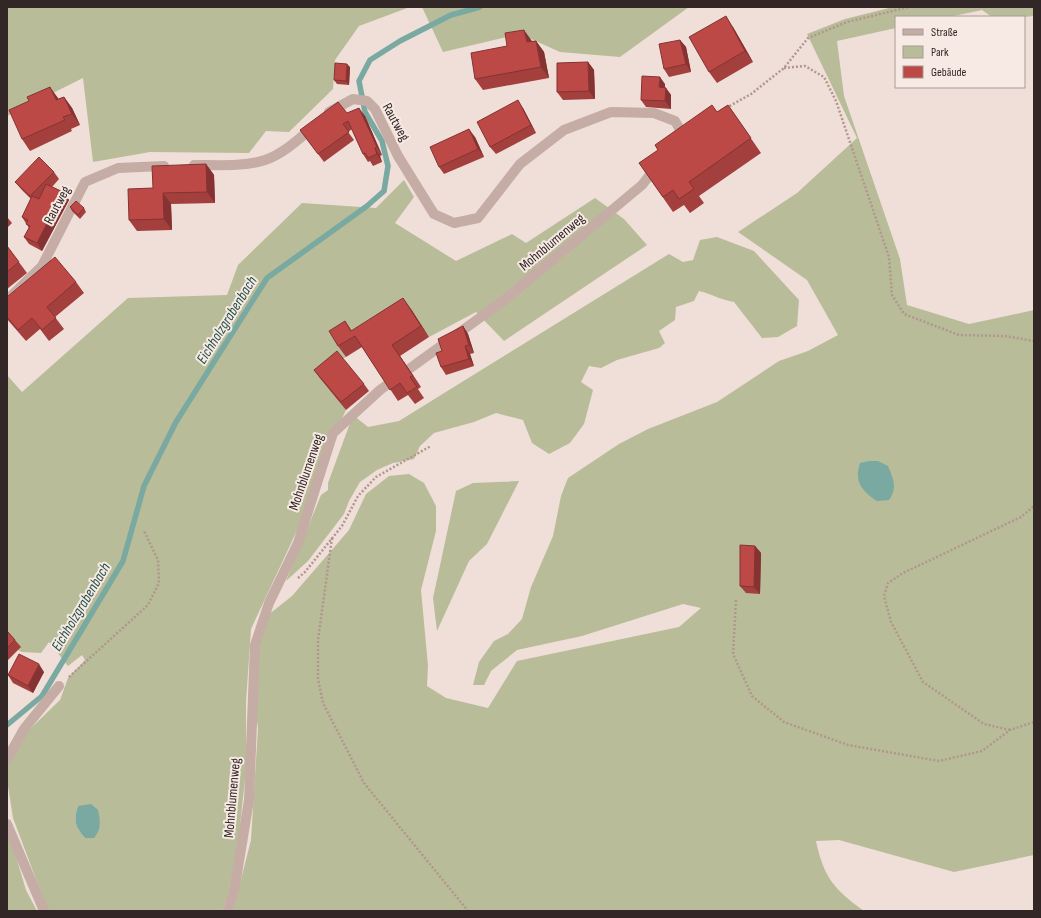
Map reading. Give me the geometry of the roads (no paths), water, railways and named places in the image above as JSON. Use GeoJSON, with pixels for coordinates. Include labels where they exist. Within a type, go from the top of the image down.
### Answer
{"type":"FeatureCollection","features":[{"type":"Feature","properties":{"kind":"street","name":"Rautweg"},"geometry":{"type":"LineString","coordinates":[[186,166],[238,164],[265,160],[292,145],[332,110],[353,99],[367,101],[375,109],[398,156],[434,214],[454,223],[478,218],[520,164],[564,130],[611,112],[654,113],[675,121],[682,133],[673,145]]}},
{"type":"Feature","properties":{"kind":"street","name":"Mohnblumenweg"},"geometry":{"type":"LineString","coordinates":[[228,911],[236,886],[249,800],[255,645],[269,603],[298,543],[333,433],[380,390],[509,296],[642,185],[664,156]]}},
{"type":"Feature","properties":{"kind":"street","name":"Rautweg"},"geometry":{"type":"LineString","coordinates":[[7,300],[42,266],[85,182],[118,168],[171,166]]}},
{"type":"Feature","properties":{"kind":"street"},"geometry":{"type":"LineString","coordinates":[[7,759],[24,729],[59,686]]}},
{"type":"Feature","properties":{"kind":"street"},"geometry":{"type":"LineString","coordinates":[[7,824],[44,911]]}},
{"type":"Feature","properties":{"kind":"water"},"geometry":{"type":"Polygon","coordinates":[[[878,461],[888,466],[894,483],[892,496],[889,500],[877,501],[863,490],[859,481],[858,470],[860,463],[878,461]]]}},
{"type":"Feature","properties":{"kind":"water"},"geometry":{"type":"Polygon","coordinates":[[[91,804],[98,810],[100,821],[99,828],[97,835],[94,838],[85,838],[77,827],[75,819],[78,806],[91,804]]]}},
{"type":"Feature","properties":{"kind":"waterway","name":"Eichholzgrabenbach"},"geometry":{"type":"LineString","coordinates":[[7,725],[42,696],[123,561],[144,486],[176,422],[267,278],[367,206],[384,191],[388,166],[382,141],[365,112],[359,81],[370,60],[400,41],[451,15],[480,7]]}}]}
